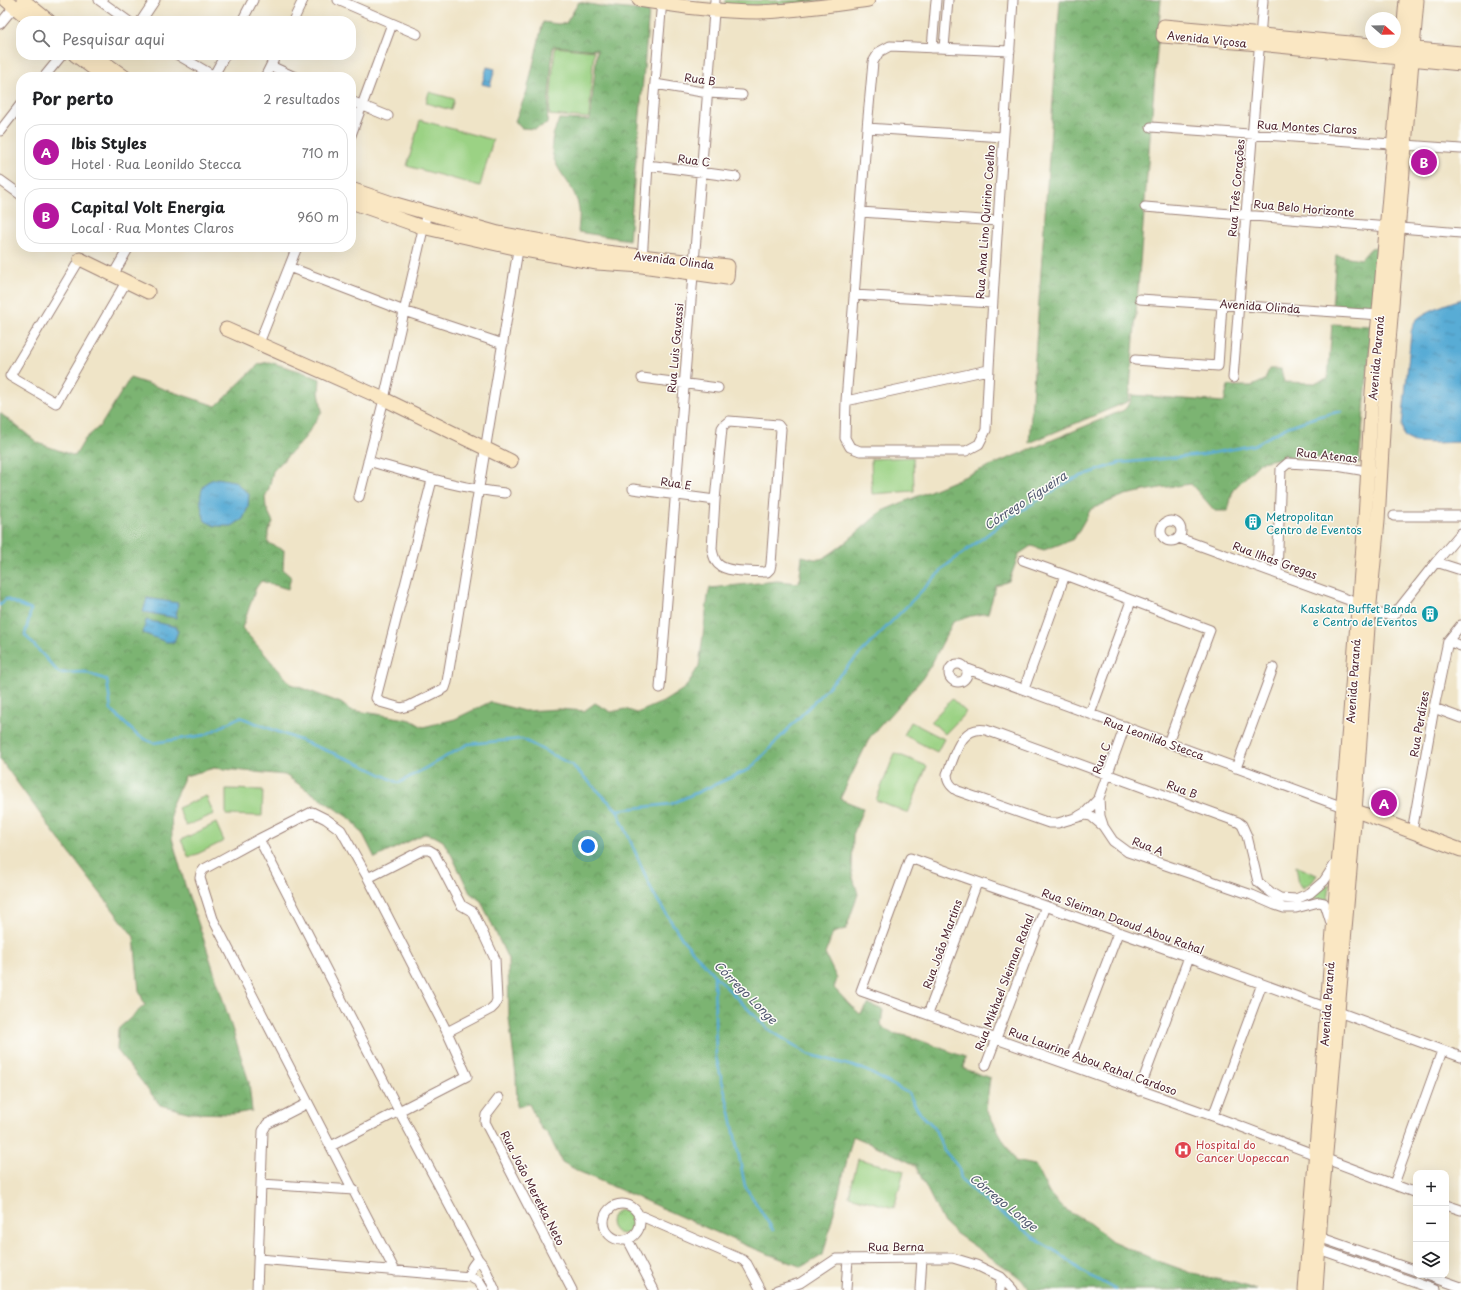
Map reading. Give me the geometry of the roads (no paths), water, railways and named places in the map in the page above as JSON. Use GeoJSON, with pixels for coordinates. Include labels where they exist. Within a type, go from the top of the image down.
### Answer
{"type":"FeatureCollection","features":[{"type":"Feature","properties":{"kind":"street"},"geometry":{"type":"LineString","coordinates":[[99,0],[121,16]]}},
{"type":"Feature","properties":{"kind":"street"},"geometry":{"type":"LineString","coordinates":[[144,16],[155,0]]}},
{"type":"Feature","properties":{"kind":"street"},"geometry":{"type":"LineString","coordinates":[[245,16],[253,0]]}},
{"type":"Feature","properties":{"kind":"street"},"geometry":{"type":"LineString","coordinates":[[295,16],[303,0]]}},
{"type":"Feature","properties":{"kind":"street"},"geometry":{"type":"LineString","coordinates":[[338,0],[417,34]]}},
{"type":"Feature","properties":{"kind":"street"},"geometry":{"type":"LineString","coordinates":[[639,0],[715,5],[757,12],[868,0]]}},
{"type":"Feature","properties":{"kind":"street"},"geometry":{"type":"LineString","coordinates":[[932,48],[936,0]]}},
{"type":"Feature","properties":{"kind":"street"},"geometry":{"type":"LineString","coordinates":[[944,48],[948,0]]}},
{"type":"Feature","properties":{"kind":"street","name":"Rua Ana Lino Quirino Coelho"},"geometry":{"type":"LineString","coordinates":[[846,401],[845,438],[850,447],[860,450],[966,451],[979,444],[986,430],[992,303],[1013,0]]}},
{"type":"Feature","properties":{"kind":"street","name":"Rua Três Corações"},"geometry":{"type":"LineString","coordinates":[[1233,378],[1263,0]]}},
{"type":"Feature","properties":{"kind":"street","name":"Avenida Paraná"},"geometry":{"type":"LineString","coordinates":[[1406,0],[1407,54]]}},
{"type":"Feature","properties":{"kind":"street","name":"Avenida Paraná"},"geometry":{"type":"LineString","coordinates":[[1316,1290],[1314,1242],[1316,1212],[1349,809],[1374,473],[1386,384],[1392,227],[1407,54],[1417,0]]}},
{"type":"Feature","properties":{"kind":"street"},"geometry":{"type":"LineString","coordinates":[[16,2],[27,16]]}},
{"type":"Feature","properties":{"kind":"street"},"geometry":{"type":"LineString","coordinates":[[16,2],[40,16]]}},
{"type":"Feature","properties":{"kind":"street"},"geometry":{"type":"LineString","coordinates":[[0,24],[16,2]]}},
{"type":"Feature","properties":{"kind":"street"},"geometry":{"type":"LineString","coordinates":[[642,261],[661,2]]}},
{"type":"Feature","properties":{"kind":"street","name":"Rua Luis Gavassi"},"geometry":{"type":"LineString","coordinates":[[660,688],[715,5]]}},
{"type":"Feature","properties":{"kind":"street"},"geometry":{"type":"LineString","coordinates":[[356,122],[392,24]]}},
{"type":"Feature","properties":{"kind":"street","name":"Avenida Viçosa"},"geometry":{"type":"LineString","coordinates":[[1259,39],[1163,36],[1164,26],[1259,39],[1407,54],[1461,64]]}},
{"type":"Feature","properties":{"kind":"street"},"geometry":{"type":"LineString","coordinates":[[988,370],[846,401],[873,62],[879,52],[890,46],[1010,51]]}},
{"type":"Feature","properties":{"kind":"street","name":"Avenida Viçosa"},"geometry":{"type":"LineString","coordinates":[[1407,54],[1461,53]]}},
{"type":"Feature","properties":{"kind":"street"},"geometry":{"type":"LineString","coordinates":[[48,72],[58,60]]}},
{"type":"Feature","properties":{"kind":"street"},"geometry":{"type":"LineString","coordinates":[[82,60],[98,72]]}},
{"type":"Feature","properties":{"kind":"street"},"geometry":{"type":"LineString","coordinates":[[101,60],[118,72]]}},
{"type":"Feature","properties":{"kind":"street"},"geometry":{"type":"LineString","coordinates":[[186,60],[206,72]]}},
{"type":"Feature","properties":{"kind":"street"},"geometry":{"type":"LineString","coordinates":[[216,72],[222,60]]}},
{"type":"Feature","properties":{"kind":"street"},"geometry":{"type":"LineString","coordinates":[[268,72],[274,60]]}},
{"type":"Feature","properties":{"kind":"street"},"geometry":{"type":"LineString","coordinates":[[271,66],[284,72]]}},
{"type":"Feature","properties":{"kind":"street","name":"Rua B"},"geometry":{"type":"LineString","coordinates":[[655,84],[708,93],[742,95]]}},
{"type":"Feature","properties":{"kind":"street"},"geometry":{"type":"LineString","coordinates":[[356,103],[388,116]]}},
{"type":"Feature","properties":{"kind":"street"},"geometry":{"type":"LineString","coordinates":[[0,131],[16,111]]}},
{"type":"Feature","properties":{"kind":"street","name":"Rua Montes Claros"},"geometry":{"type":"LineString","coordinates":[[1151,127],[1252,136],[1461,149]]}},
{"type":"Feature","properties":{"kind":"street"},"geometry":{"type":"LineString","coordinates":[[867,128],[1003,137]]}},
{"type":"Feature","properties":{"kind":"street","name":"Rua C"},"geometry":{"type":"LineString","coordinates":[[648,165],[736,178]]}},
{"type":"Feature","properties":{"kind":"street"},"geometry":{"type":"LineString","coordinates":[[0,180],[16,191]]}},
{"type":"Feature","properties":{"kind":"street","name":"Avenida Olinda"},"geometry":{"type":"LineString","coordinates":[[356,192],[372,203],[422,227],[519,243],[597,262],[642,261],[694,268]]}},
{"type":"Feature","properties":{"kind":"street","name":"Avenida Olinda"},"geometry":{"type":"LineString","coordinates":[[356,202],[392,203],[498,233],[519,243]]}},
{"type":"Feature","properties":{"kind":"street","name":"Rua Belo Horizonte"},"geometry":{"type":"LineString","coordinates":[[1145,207],[1461,233]]}},
{"type":"Feature","properties":{"kind":"street"},"geometry":{"type":"LineString","coordinates":[[359,497],[384,399],[422,227],[427,212]]}},
{"type":"Feature","properties":{"kind":"street"},"geometry":{"type":"LineString","coordinates":[[860,212],[998,221]]}},
{"type":"Feature","properties":{"kind":"street","name":"Avenida Paraná"},"geometry":{"type":"LineString","coordinates":[[1374,473],[1372,392],[1380,315],[1392,227]]}},
{"type":"Feature","properties":{"kind":"street"},"geometry":{"type":"LineString","coordinates":[[432,480],[376,698],[380,702],[401,708],[410,706],[445,688],[447,682],[519,243]]}},
{"type":"Feature","properties":{"kind":"street"},"geometry":{"type":"LineString","coordinates":[[112,275],[126,252]]}},
{"type":"Feature","properties":{"kind":"street"},"geometry":{"type":"LineString","coordinates":[[259,342],[295,252]]}},
{"type":"Feature","properties":{"kind":"street"},"geometry":{"type":"LineString","coordinates":[[126,282],[56,403],[10,376],[80,259],[148,292]]}},
{"type":"Feature","properties":{"kind":"street"},"geometry":{"type":"LineString","coordinates":[[289,267],[404,311],[503,344]]}},
{"type":"Feature","properties":{"kind":"street"},"geometry":{"type":"LineString","coordinates":[[854,295],[992,303]]}},
{"type":"Feature","properties":{"kind":"street","name":"Avenida Olinda"},"geometry":{"type":"LineString","coordinates":[[1140,299],[1380,315]]}},
{"type":"Feature","properties":{"kind":"street"},"geometry":{"type":"LineString","coordinates":[[1135,360],[1218,366],[1222,304]]}},
{"type":"Feature","properties":{"kind":"street"},"geometry":{"type":"LineString","coordinates":[[226,328],[384,399],[511,461]]}},
{"type":"Feature","properties":{"kind":"street"},"geometry":{"type":"LineString","coordinates":[[642,378],[718,388]]}},
{"type":"Feature","properties":{"kind":"street"},"geometry":{"type":"LineString","coordinates":[[729,421],[778,425],[781,428],[772,564],[767,572],[730,569],[717,563],[713,556],[712,549],[715,500],[722,428],[724,424],[729,421]]}},
{"type":"Feature","properties":{"kind":"street"},"geometry":{"type":"LineString","coordinates":[[368,461],[432,480],[478,490],[506,493]]}},
{"type":"Feature","properties":{"kind":"street","name":"Rua Atenas"},"geometry":{"type":"LineString","coordinates":[[1277,574],[1281,469],[1288,463],[1337,466],[1374,473]]}},
{"type":"Feature","properties":{"kind":"street","name":"Rua E"},"geometry":{"type":"LineString","coordinates":[[633,489],[715,500]]}},
{"type":"Feature","properties":{"kind":"street"},"geometry":{"type":"LineString","coordinates":[[1394,516],[1461,516]]}},
{"type":"Feature","properties":{"kind":"street"},"geometry":{"type":"LineString","coordinates":[[1364,612],[1394,615],[1436,562],[1461,534]]}},
{"type":"Feature","properties":{"kind":"street","name":"Rua Ilhas Gregas"},"geometry":{"type":"LineString","coordinates":[[1179,538],[1349,600],[1364,612]]}},
{"type":"Feature","properties":{"kind":"street"},"geometry":{"type":"LineString","coordinates":[[1022,560],[1065,574],[1210,630],[1168,743]]}},
{"type":"Feature","properties":{"kind":"street"},"geometry":{"type":"LineString","coordinates":[[1436,562],[1461,570]]}},
{"type":"Feature","properties":{"kind":"street"},"geometry":{"type":"LineString","coordinates":[[1024,690],[1065,574]]}},
{"type":"Feature","properties":{"kind":"street"},"geometry":{"type":"LineString","coordinates":[[1090,714],[1132,601]]}},
{"type":"Feature","properties":{"kind":"street","name":"Rua Perdizes"},"geometry":{"type":"LineString","coordinates":[[1412,832],[1434,708],[1448,641],[1461,625]]}},
{"type":"Feature","properties":{"kind":"street"},"geometry":{"type":"LineString","coordinates":[[1448,641],[1461,646]]}},
{"type":"Feature","properties":{"kind":"street"},"geometry":{"type":"LineString","coordinates":[[1236,768],[1273,668]]}},
{"type":"Feature","properties":{"kind":"street","name":"Rua Leonildo Stecca"},"geometry":{"type":"LineString","coordinates":[[966,672],[969,675],[979,673],[1461,850]]}},
{"type":"Feature","properties":{"kind":"street"},"geometry":{"type":"LineString","coordinates":[[1434,708],[1461,718]]}},
{"type":"Feature","properties":{"kind":"street","name":"Rua C"},"geometry":{"type":"LineString","coordinates":[[1078,817],[1086,812],[1099,798],[1125,726]]}},
{"type":"Feature","properties":{"kind":"street","name":"Rua B"},"geometry":{"type":"LineString","coordinates":[[961,741],[967,733],[981,729],[986,730],[1238,822],[1245,830],[1256,877],[1262,886]]}},
{"type":"Feature","properties":{"kind":"street","name":"Rua A"},"geometry":{"type":"LineString","coordinates":[[961,741],[947,774],[947,780],[953,788],[1049,823],[1058,823],[1085,815],[1091,816],[1103,826],[1113,842],[1128,852],[1252,895],[1284,908],[1296,908],[1314,902]]}},
{"type":"Feature","properties":{"kind":"street","name":"Rua C"},"geometry":{"type":"LineString","coordinates":[[1099,798],[1100,816],[1103,826]]}},
{"type":"Feature","properties":{"kind":"street","name":"Avenida Paraná"},"geometry":{"type":"LineString","coordinates":[[1333,1010],[1333,928],[1339,858],[1349,809]]}},
{"type":"Feature","properties":{"kind":"street"},"geometry":{"type":"LineString","coordinates":[[331,1146],[467,1076],[447,1032],[368,878],[341,830],[326,819],[312,812],[204,868],[200,873],[200,878],[213,919],[395,1271]]}},
{"type":"Feature","properties":{"kind":"street"},"geometry":{"type":"LineString","coordinates":[[259,1259],[470,1277],[479,1282],[484,1289],[494,1288],[484,1266],[478,1259],[399,1111],[260,839]]}},
{"type":"Feature","properties":{"kind":"street"},"geometry":{"type":"LineString","coordinates":[[368,878],[423,850],[429,850],[434,854],[462,905],[473,912],[495,959],[497,1000],[491,1009],[447,1032]]}},
{"type":"Feature","properties":{"kind":"street","name":"Rua Sleiman Daoud Abou Rahal"},"geometry":{"type":"LineString","coordinates":[[861,991],[910,858],[1461,1057]]}},
{"type":"Feature","properties":{"kind":"street"},"geometry":{"type":"LineString","coordinates":[[1252,895],[1262,886],[1273,894],[1285,899],[1296,899],[1310,893],[1324,881],[1339,858]]}},
{"type":"Feature","properties":{"kind":"street","name":"Rua João Martins"},"geometry":{"type":"LineString","coordinates":[[928,1014],[977,883]]}},
{"type":"Feature","properties":{"kind":"street"},"geometry":{"type":"LineString","coordinates":[[1310,893],[1314,902],[1324,903],[1333,928]]}},
{"type":"Feature","properties":{"kind":"street","name":"Rua Mikhael Sleiman Rahal"},"geometry":{"type":"LineString","coordinates":[[986,1066],[1046,906]]}},
{"type":"Feature","properties":{"kind":"street"},"geometry":{"type":"LineString","coordinates":[[1068,1064],[1118,932]]}},
{"type":"Feature","properties":{"kind":"street"},"geometry":{"type":"LineString","coordinates":[[1140,1091],[1189,958]]}},
{"type":"Feature","properties":{"kind":"street"},"geometry":{"type":"LineString","coordinates":[[1213,1116],[1262,984]]}},
{"type":"Feature","properties":{"kind":"street","name":"Rua Laurine Abou Rahal Cardoso"},"geometry":{"type":"LineString","coordinates":[[861,991],[1213,1116],[1413,1192]]}},
{"type":"Feature","properties":{"kind":"street"},"geometry":{"type":"LineString","coordinates":[[1394,1184],[1442,1051]]}},
{"type":"Feature","properties":{"kind":"street","name":"Rua João Meretka Neto"},"geometry":{"type":"LineString","coordinates":[[499,1098],[486,1115],[485,1122],[572,1290]]}},
{"type":"Feature","properties":{"kind":"street"},"geometry":{"type":"LineString","coordinates":[[257,1290],[263,1131],[267,1124],[308,1103]]}},
{"type":"Feature","properties":{"kind":"street"},"geometry":{"type":"LineString","coordinates":[[261,1184],[354,1190]]}},
{"type":"Feature","properties":{"kind":"street"},"geometry":{"type":"LineString","coordinates":[[617,1204],[630,1206],[635,1209],[639,1215],[639,1230],[632,1238],[628,1240],[615,1240],[606,1231],[604,1225],[606,1212],[617,1204]]}},
{"type":"Feature","properties":{"kind":"street"},"geometry":{"type":"LineString","coordinates":[[1449,1206],[1461,1210]]}},
{"type":"Feature","properties":{"kind":"street"},"geometry":{"type":"LineString","coordinates":[[639,1215],[743,1260],[747,1264],[761,1290]]}},
{"type":"Feature","properties":{"kind":"street"},"geometry":{"type":"LineString","coordinates":[[628,1240],[654,1290]]}},
{"type":"Feature","properties":{"kind":"street"},"geometry":{"type":"LineString","coordinates":[[1314,1242],[1413,1270]]}},
{"type":"Feature","properties":{"kind":"street"},"geometry":{"type":"LineString","coordinates":[[1314,1242],[1426,1288],[1436,1290]]}},
{"type":"Feature","properties":{"kind":"street","name":"Avenida Paraná"},"geometry":{"type":"LineString","coordinates":[[1305,1290],[1314,1242]]}},
{"type":"Feature","properties":{"kind":"street"},"geometry":{"type":"LineString","coordinates":[[846,1290],[848,1258]]}},
{"type":"Feature","properties":{"kind":"street","name":"Rua Berna"},"geometry":{"type":"LineString","coordinates":[[777,1290],[800,1283],[836,1260],[848,1258],[953,1258],[976,1265],[1001,1277],[1013,1290]]}},
{"type":"Feature","properties":{"kind":"street"},"geometry":{"type":"LineString","coordinates":[[920,1290],[922,1258]]}},
{"type":"Feature","properties":{"kind":"street"},"geometry":{"type":"LineString","coordinates":[[470,1277],[469,1272],[472,1265],[478,1259]]}},
{"type":"Feature","properties":{"kind":"street"},"geometry":{"type":"LineString","coordinates":[[1000,1290],[1001,1277]]}},
{"type":"Feature","properties":{"kind":"street"},"geometry":{"type":"LineString","coordinates":[[1426,1288],[1428,1278]]}},
{"type":"Feature","properties":{"kind":"street"},"geometry":{"type":"LineString","coordinates":[[1431,1278],[1444,1286],[1461,1287]]}},
{"type":"Feature","properties":{"kind":"water"},"geometry":{"type":"Polygon","coordinates":[[[487,67],[495,69],[490,86],[482,84],[487,67]]]}},
{"type":"Feature","properties":{"kind":"water"},"geometry":{"type":"Polygon","coordinates":[[[1461,299],[1461,442],[1414,442],[1404,437],[1402,426],[1412,327],[1416,320],[1425,313],[1461,299]]]}},
{"type":"Feature","properties":{"kind":"water"},"geometry":{"type":"Polygon","coordinates":[[[217,478],[234,481],[249,494],[248,507],[243,519],[232,526],[215,526],[205,521],[201,506],[201,491],[206,483],[217,478]]]}},
{"type":"Feature","properties":{"kind":"water"},"geometry":{"type":"Polygon","coordinates":[[[147,598],[178,603],[176,618],[143,612],[147,598]]]}},
{"type":"Feature","properties":{"kind":"water"},"geometry":{"type":"Polygon","coordinates":[[[146,620],[177,627],[178,631],[174,642],[166,642],[143,633],[146,620]]]}},
{"type":"Feature","properties":{"kind":"waterway","name":"Córrego Figueira"},"geometry":{"type":"LineString","coordinates":[[0,605],[6,599],[31,610],[25,635],[59,673],[85,672],[107,680],[111,710],[137,735],[153,743],[205,735],[240,717],[356,762],[399,783],[468,744],[522,739],[572,765],[617,810],[671,804],[750,769],[947,565],[1009,518],[1073,479],[1119,463],[1202,455],[1254,445],[1287,427],[1316,417],[1342,411]]}},
{"type":"Feature","properties":{"kind":"waterway","name":"Córrego Longe"},"geometry":{"type":"LineString","coordinates":[[617,810],[653,893],[683,940],[714,975],[768,1029],[808,1054],[863,1069],[908,1093],[920,1113],[934,1127],[944,1150],[959,1168],[961,1179],[982,1199],[1040,1242],[1060,1254],[1080,1270],[1116,1290]]}},
{"type":"Feature","properties":{"kind":"waterway"},"geometry":{"type":"LineString","coordinates":[[714,976],[716,1057],[730,1112],[745,1186],[773,1230]]}},
{"type":"Feature","properties":{"kind":"place","name":"Capital Volt Energia"},"geometry":{"type":"Point","coordinates":[1424,162]}},
{"type":"Feature","properties":{"kind":"place","name":"Metropolitan Centro de Eventos"},"geometry":{"type":"Point","coordinates":[1253,522]}},
{"type":"Feature","properties":{"kind":"place","name":"Kaskata Buffet Banda e Centro de Eventos"},"geometry":{"type":"Point","coordinates":[1430,614]}},
{"type":"Feature","properties":{"kind":"place","name":"Ibis Styles"},"geometry":{"type":"Point","coordinates":[1384,803]}},
{"type":"Feature","properties":{"kind":"place","name":"Hospital do Cancer Uopeccan"},"geometry":{"type":"Point","coordinates":[1183,1150]}}]}
